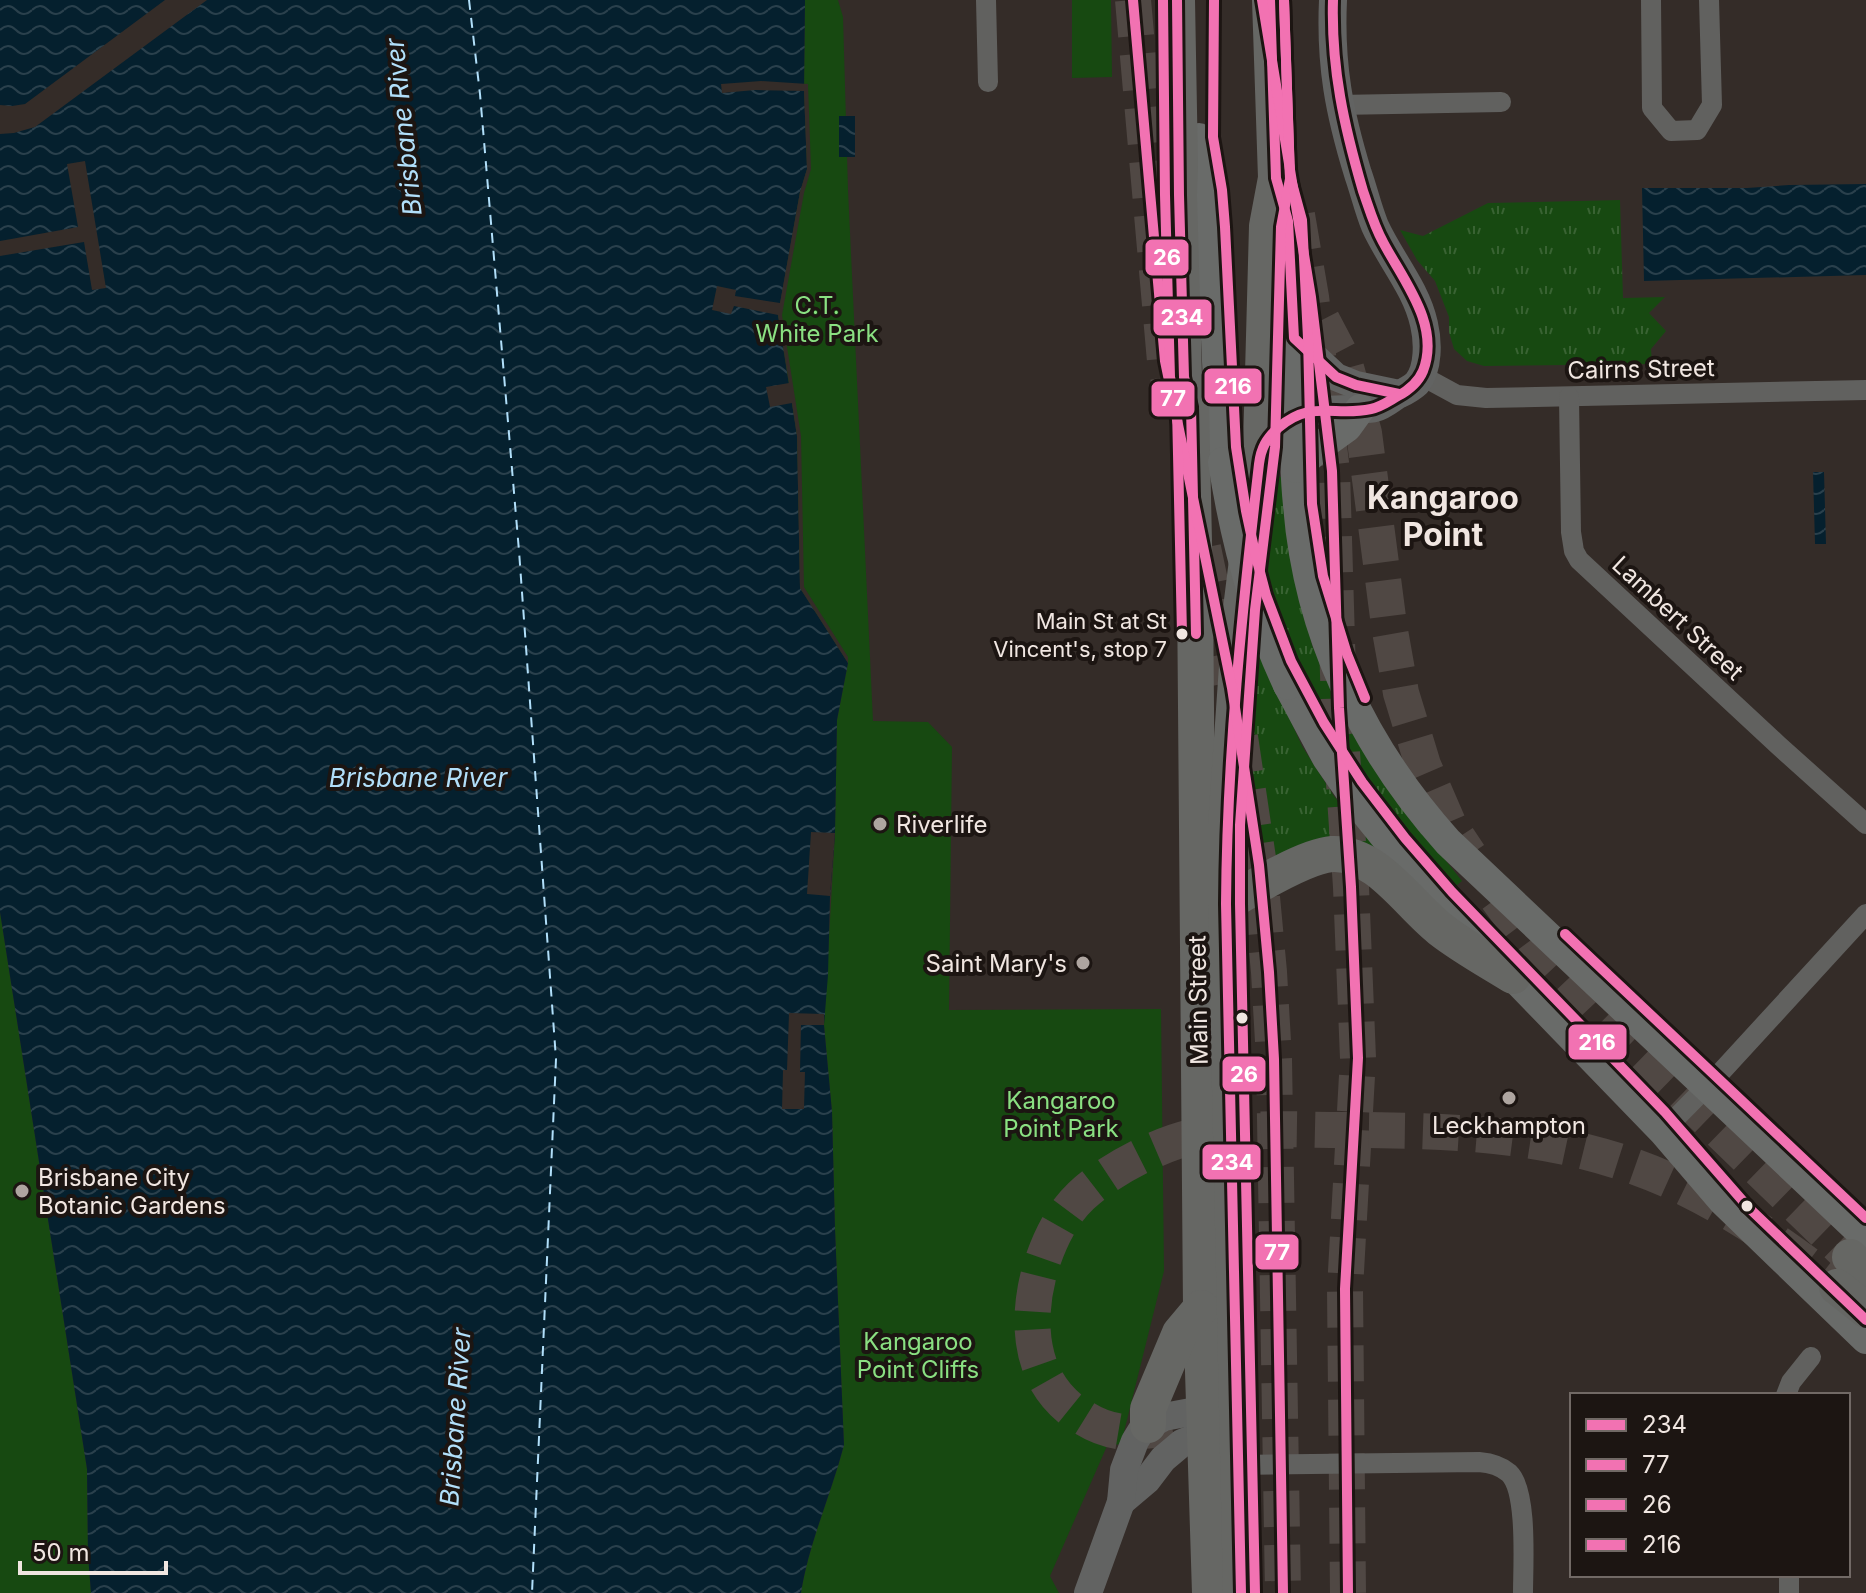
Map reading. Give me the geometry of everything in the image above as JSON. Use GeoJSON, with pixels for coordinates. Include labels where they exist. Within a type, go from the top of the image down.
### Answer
{"type":"FeatureCollection","features":[{"type":"Feature","properties":{"kind":"highway","name":"Main Street"},"geometry":{"type":"LineString","coordinates":[[1177,0],[1184,377],[1191,407],[1195,587],[1201,1308],[1220,1418],[1238,1465],[1241,1593]]}},
{"type":"Feature","properties":{"kind":"highway","name":"Main Street"},"geometry":{"type":"LineString","coordinates":[[1191,407],[1197,377],[1192,199],[1199,138],[1200,0]]}},
{"type":"Feature","properties":{"kind":"highway","name":"Main Street"},"geometry":{"type":"LineString","coordinates":[[1210,1593],[1220,1418],[1226,825],[1241,609],[1261,447],[1267,226],[1276,178],[1270,0]]}},
{"type":"Feature","properties":{"kind":"highway"},"geometry":{"type":"LineString","coordinates":[[1226,904],[1305,862],[1320,856],[1345,855],[1367,863],[1441,930],[1513,976]]}},
{"type":"Feature","properties":{"kind":"highway"},"geometry":{"type":"LineString","coordinates":[[1855,1264],[1866,1310]]}},
{"type":"Feature","properties":{"kind":"highway"},"geometry":{"type":"LineString","coordinates":[[1148,1425],[1148,1409],[1180,1333],[1201,1308]]}},
{"type":"Feature","properties":{"kind":"main road"},"geometry":{"type":"LineString","coordinates":[[1199,138],[1210,216],[1223,462],[1233,518],[1253,600],[1274,657],[1327,758],[1361,807],[1432,890],[1663,1131],[1723,1201],[1866,1339]]}},
{"type":"Feature","properties":{"kind":"main road"},"geometry":{"type":"LineString","coordinates":[[1276,178],[1288,221],[1296,468],[1303,544],[1322,623],[1352,703],[1387,765],[1422,814],[1706,1087],[1855,1264]]}},
{"type":"Feature","properties":{"kind":"main road"},"geometry":{"type":"LineString","coordinates":[[1296,468],[1347,427],[1360,409]]}},
{"type":"Feature","properties":{"kind":"street"},"geometry":{"type":"LineString","coordinates":[[986,0],[988,82]]}},
{"type":"Feature","properties":{"kind":"street"},"geometry":{"type":"LineString","coordinates":[[1261,447],[1295,417],[1316,410],[1377,408],[1412,387],[1422,376],[1426,362],[1422,316],[1375,224],[1339,105],[1333,57],[1333,0]]}},
{"type":"Feature","properties":{"kind":"street"},"geometry":{"type":"LineString","coordinates":[[1651,0],[1652,108],[1671,131],[1697,130],[1712,105],[1709,0]]}},
{"type":"Feature","properties":{"kind":"street"},"geometry":{"type":"LineString","coordinates":[[1339,105],[1501,102]]}},
{"type":"Feature","properties":{"kind":"street"},"geometry":{"type":"LineString","coordinates":[[1294,338],[1336,377],[1356,385],[1399,394]]}},
{"type":"Feature","properties":{"kind":"street","name":"Cairns Street"},"geometry":{"type":"LineString","coordinates":[[1422,376],[1457,395],[1486,398],[1866,390]]}},
{"type":"Feature","properties":{"kind":"street","name":"Lambert Street"},"geometry":{"type":"LineString","coordinates":[[1569,397],[1571,532],[1579,560],[1866,824]]}},
{"type":"Feature","properties":{"kind":"street"},"geometry":{"type":"LineString","coordinates":[[1663,1131],[1866,914]]}},
{"type":"Feature","properties":{"kind":"street"},"geometry":{"type":"LineString","coordinates":[[1787,1393],[1791,1382],[1811,1357]]}},
{"type":"Feature","properties":{"kind":"street"},"geometry":{"type":"LineString","coordinates":[[1088,1593],[1121,1502],[1124,1470],[1135,1441],[1148,1425],[1164,1417],[1220,1418]]}},
{"type":"Feature","properties":{"kind":"street"},"geometry":{"type":"LineString","coordinates":[[1121,1502],[1147,1480],[1173,1450],[1220,1418]]}},
{"type":"Feature","properties":{"kind":"street"},"geometry":{"type":"LineString","coordinates":[[1238,1465],[1496,1464],[1510,1474],[1521,1505],[1523,1593]]}},
{"type":"Feature","properties":{"kind":"green space"},"geometry":{"type":"Polygon","coordinates":[[[805,0],[838,0],[843,17],[873,721],[928,722],[952,747],[949,1010],[1161,1009],[1164,1271],[1121,1444],[1107,1446],[1050,1576],[1059,1593],[801,1593],[809,1555],[844,1445],[832,1112],[824,1025],[835,833],[837,720],[848,663],[800,588],[797,436],[778,315],[807,169],[805,0]]]}},
{"type":"Feature","properties":{"kind":"green space"},"geometry":{"type":"Polygon","coordinates":[[[1072,0],[1111,0],[1112,77],[1072,78],[1072,0]]]}},
{"type":"Feature","properties":{"kind":"green space"},"geometry":{"type":"Polygon","coordinates":[[[1620,200],[1623,298],[1665,297],[1649,313],[1666,331],[1651,349],[1652,364],[1484,366],[1467,361],[1454,349],[1449,317],[1435,281],[1417,260],[1400,230],[1423,236],[1488,203],[1620,200]]]}},
{"type":"Feature","properties":{"kind":"green space"},"geometry":{"type":"Polygon","coordinates":[[[1276,475],[1283,478],[1298,586],[1312,645],[1387,786],[1462,881],[1451,890],[1364,787],[1300,681],[1263,585],[1276,475]]]}},
{"type":"Feature","properties":{"kind":"green space"},"geometry":{"type":"Polygon","coordinates":[[[1253,637],[1302,746],[1334,796],[1384,859],[1244,882],[1253,637]]]}},
{"type":"Feature","properties":{"kind":"green space","name":"Brisbane City Botanic Gardens"},"geometry":{"type":"Polygon","coordinates":[[[0,912],[87,1469],[91,1593],[0,1593],[0,912]]]}},
{"type":"Feature","properties":{"kind":"water","name":"Brisbane River"},"geometry":{"type":"Polygon","coordinates":[[[0,0],[805,0],[807,169],[778,315],[797,436],[800,588],[848,663],[837,720],[835,833],[824,1025],[832,1112],[844,1445],[809,1555],[801,1593],[91,1593],[87,1469],[0,912],[0,0]]]}},
{"type":"Feature","properties":{"kind":"water"},"geometry":{"type":"Polygon","coordinates":[[[839,116],[855,116],[855,157],[839,157],[839,116]]]}},
{"type":"Feature","properties":{"kind":"water"},"geometry":{"type":"Polygon","coordinates":[[[1866,184],[1866,275],[1644,281],[1642,188],[1866,184]]]}},
{"type":"Feature","properties":{"kind":"water"},"geometry":{"type":"Polygon","coordinates":[[[1813,472],[1824,472],[1826,544],[1815,544],[1813,472]]]}},
{"type":"Feature","properties":{"kind":"pier"},"geometry":{"type":"Polygon","coordinates":[[[165,0],[207,0],[35,127],[0,134],[0,105],[25,104],[165,0]]]}},
{"type":"Feature","properties":{"kind":"pier"},"geometry":{"type":"Polygon","coordinates":[[[761,81],[808,84],[811,169],[782,315],[801,436],[804,587],[848,657],[848,663],[800,588],[797,436],[792,403],[770,407],[766,387],[789,383],[778,315],[734,306],[731,314],[712,310],[717,286],[736,290],[735,296],[780,303],[807,169],[804,91],[722,93],[721,84],[761,81]]]}},
{"type":"Feature","properties":{"kind":"pier"},"geometry":{"type":"Polygon","coordinates":[[[85,161],[106,288],[92,290],[84,242],[0,256],[0,241],[78,227],[67,164],[85,161]]]}},
{"type":"Feature","properties":{"kind":"pier"},"geometry":{"type":"Polygon","coordinates":[[[811,832],[835,833],[830,896],[807,894],[811,832]]]}},
{"type":"Feature","properties":{"kind":"pier"},"geometry":{"type":"Polygon","coordinates":[[[789,1013],[824,1014],[824,1025],[801,1025],[800,1072],[805,1072],[804,1109],[782,1109],[789,1013]]]}},
{"type":"Feature","properties":{"kind":"ferry route"},"geometry":{"type":"LineString","coordinates":[[469,0],[480,94],[519,551],[556,1059],[532,1593]]}},
{"type":"Feature","properties":{"kind":"tunnel"},"geometry":{"type":"LineString","coordinates":[[1133,0],[1165,361],[1175,412]]}},
{"type":"Feature","properties":{"kind":"tunnel"},"geometry":{"type":"LineString","coordinates":[[1297,215],[1311,297],[1332,471],[1339,708],[1358,1058],[1345,1289],[1348,1593]]}},
{"type":"Feature","properties":{"kind":"tunnel"},"geometry":{"type":"LineString","coordinates":[[1322,320],[1345,364],[1364,433],[1401,693],[1423,765],[1448,823],[1469,855]]}},
{"type":"Feature","properties":{"kind":"tunnel"},"geometry":{"type":"LineString","coordinates":[[1203,548],[1231,682]]}},
{"type":"Feature","properties":{"kind":"tunnel"},"geometry":{"type":"LineString","coordinates":[[1240,737],[1259,865],[1274,1059],[1283,1593]]}},
{"type":"Feature","properties":{"kind":"tunnel"},"geometry":{"type":"LineString","coordinates":[[1497,898],[1530,942],[1591,1007],[1850,1257]]}},
{"type":"Feature","properties":{"kind":"tunnel"},"geometry":{"type":"LineString","coordinates":[[1172,1427],[1136,1432],[1114,1430],[1088,1421],[1065,1404],[1041,1370],[1035,1350],[1033,1307],[1045,1254],[1057,1227],[1074,1203],[1104,1177],[1133,1160],[1192,1137],[1261,1129],[1442,1132],[1516,1138],[1588,1152],[1652,1173],[1708,1200],[1788,1250],[1837,1287]]}},
{"type":"Feature","properties":{"kind":"transit line","name":"77"},"geometry":{"type":"LineString","coordinates":[[1133,0],[1165,361],[1232,688],[1259,865],[1274,1059],[1283,1593]]}},
{"type":"Feature","properties":{"kind":"transit line","name":"26"},"geometry":{"type":"LineString","coordinates":[[1163,0],[1170,377],[1177,409],[1182,634]]}},
{"type":"Feature","properties":{"kind":"transit line","name":"234"},"geometry":{"type":"LineString","coordinates":[[1177,0],[1184,377],[1191,407],[1196,634]]}},
{"type":"Feature","properties":{"kind":"transit line","name":"216"},"geometry":{"type":"LineString","coordinates":[[1214,0],[1213,137],[1225,227],[1236,447],[1255,553],[1266,595],[1291,661],[1324,723],[1362,782],[1452,892],[1665,1112],[1749,1208],[1866,1320]]}},
{"type":"Feature","properties":{"kind":"transit line","name":"77"},"geometry":{"type":"LineString","coordinates":[[1262,0],[1311,297],[1332,471],[1339,708],[1358,1058],[1345,1289],[1348,1593]]}},
{"type":"Feature","properties":{"kind":"transit line","name":"234"},"geometry":{"type":"LineString","coordinates":[[1270,0],[1276,178],[1288,221],[1294,338],[1336,377],[1356,385],[1399,394]]}},
{"type":"Feature","properties":{"kind":"transit line","name":"26"},"geometry":{"type":"LineString","coordinates":[[1255,1593],[1240,825],[1255,610],[1275,447],[1281,227],[1290,179],[1284,0]]}},
{"type":"Feature","properties":{"kind":"transit line","name":"216"},"geometry":{"type":"LineString","coordinates":[[1284,0],[1290,176],[1302,220],[1312,504],[1323,576],[1347,654],[1365,698]]}},
{"type":"Feature","properties":{"kind":"transit line","name":"234"},"geometry":{"type":"LineString","coordinates":[[1241,1593],[1226,904],[1236,684],[1259,464],[1267,440],[1290,419],[1313,411],[1358,411],[1382,405],[1416,383],[1427,354],[1424,320],[1377,230],[1356,167],[1337,73],[1333,0]]}},
{"type":"Feature","properties":{"kind":"transit line","name":"216"},"geometry":{"type":"LineString","coordinates":[[1565,934],[1866,1218]]}},
{"type":"Feature","properties":{"kind":"place","name":"Main St at St Vincent's, stop 7"},"geometry":{"type":"Point","coordinates":[1182,634]}},
{"type":"Feature","properties":{"kind":"place","name":"Riverlife"},"geometry":{"type":"Point","coordinates":[880,824]}},
{"type":"Feature","properties":{"kind":"place","name":"Saint Mary's"},"geometry":{"type":"Point","coordinates":[1083,963]}},
{"type":"Feature","properties":{"kind":"place","name":"Leckhampton"},"geometry":{"type":"Point","coordinates":[1509,1098]}},
{"type":"Feature","properties":{"kind":"place","name":"Brisbane City Botanic Gardens"},"geometry":{"type":"Point","coordinates":[22,1191]}},
{"type":"Feature","properties":{"kind":"district","name":"Kangaroo Point"},"geometry":{"type":"Point","coordinates":[1443,516]}},
{"type":"Feature","properties":{"kind":"park label","name":"C.T. White Park"},"geometry":{"type":"Point","coordinates":[817,319]}},
{"type":"Feature","properties":{"kind":"park label","name":"Kangaroo Point Park"},"geometry":{"type":"Point","coordinates":[1061,1114]}},
{"type":"Feature","properties":{"kind":"park label","name":"Kangaroo Point Cliffs"},"geometry":{"type":"Point","coordinates":[918,1355]}}]}
